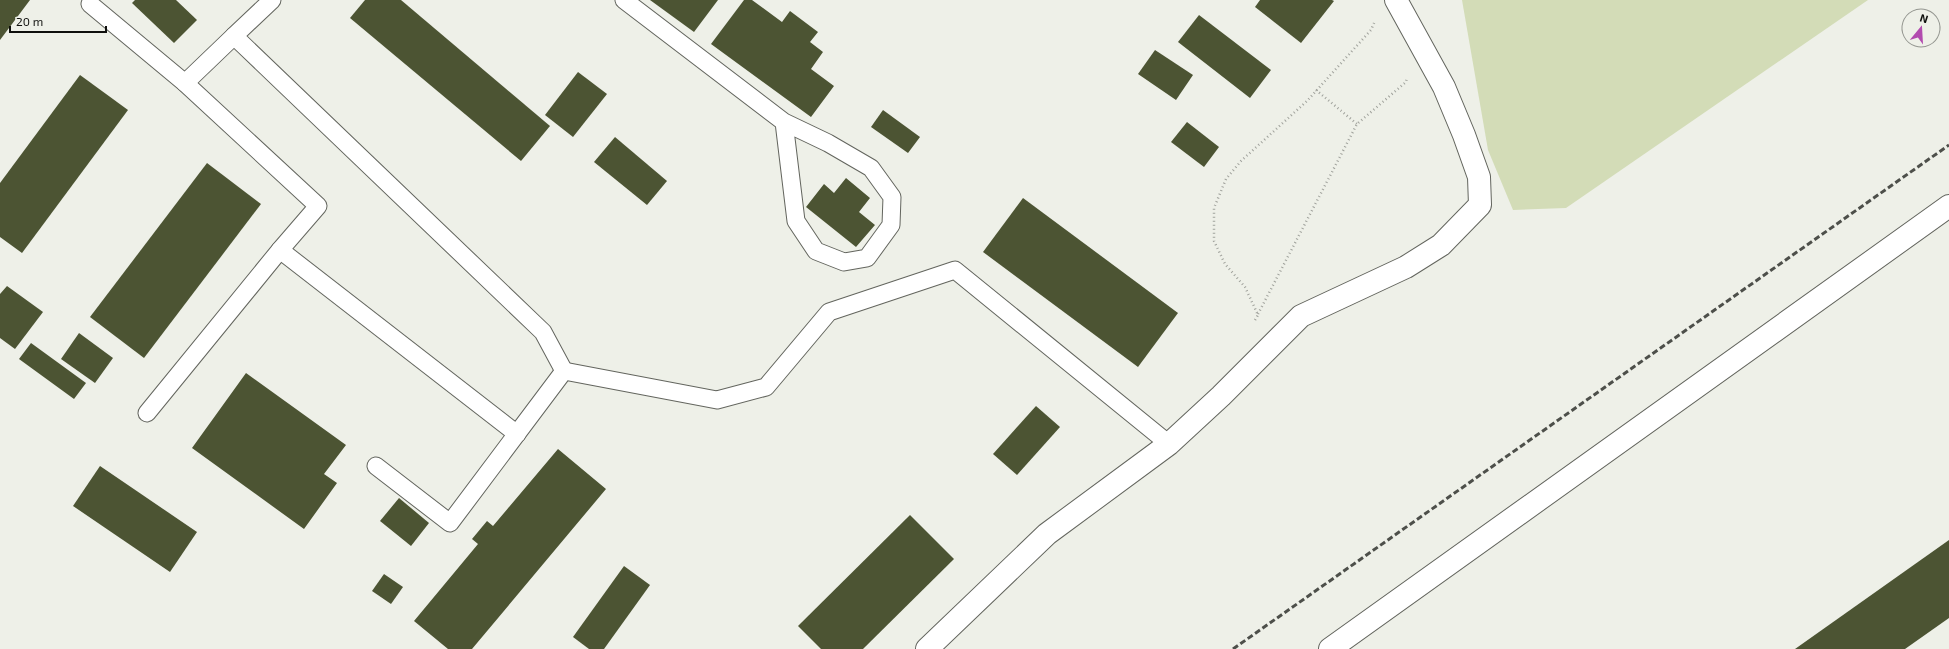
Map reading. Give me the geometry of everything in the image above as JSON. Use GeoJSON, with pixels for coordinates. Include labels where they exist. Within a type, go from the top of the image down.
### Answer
{"type":"FeatureCollection","features":[{"type":"Feature","properties":{"kind":"street"},"geometry":{"type":"LineString","coordinates":[[927,649],[1047,534],[1170,444],[1221,396],[1301,316],[1406,267],[1441,245],[1480,205],[1479,177],[1464,135],[1444,87],[1396,0]]}},
{"type":"Feature","properties":{"kind":"street"},"geometry":{"type":"LineString","coordinates":[[1330,649],[1949,206]]}},
{"type":"Feature","properties":{"kind":"lane"},"geometry":{"type":"LineString","coordinates":[[185,83],[272,0]]}},
{"type":"Feature","properties":{"kind":"lane"},"geometry":{"type":"LineString","coordinates":[[624,0],[784,122],[828,143],[871,168],[892,197],[891,225],[867,258],[844,262],[816,251],[796,221],[784,122]]}},
{"type":"Feature","properties":{"kind":"lane"},"geometry":{"type":"LineString","coordinates":[[90,4],[185,83],[318,206],[280,250],[147,413]]}},
{"type":"Feature","properties":{"kind":"lane"},"geometry":{"type":"LineString","coordinates":[[234,36],[543,332],[564,371]]}},
{"type":"Feature","properties":{"kind":"lane"},"geometry":{"type":"LineString","coordinates":[[280,250],[517,434]]}},
{"type":"Feature","properties":{"kind":"lane"},"geometry":{"type":"LineString","coordinates":[[564,371],[717,400],[766,388],[829,312],[955,270],[1170,444]]}},
{"type":"Feature","properties":{"kind":"lane"},"geometry":{"type":"LineString","coordinates":[[376,466],[450,523],[564,371]]}},
{"type":"Feature","properties":{"kind":"path"},"geometry":{"type":"LineString","coordinates":[[1258,315],[1245,287],[1225,264],[1214,241],[1214,208],[1226,178],[1241,161],[1316,90],[1371,30],[1378,16]]}},
{"type":"Feature","properties":{"kind":"path"},"geometry":{"type":"LineString","coordinates":[[1254,321],[1357,124],[1406,82],[1419,41]]}},
{"type":"Feature","properties":{"kind":"path"},"geometry":{"type":"LineString","coordinates":[[1316,90],[1357,124]]}},
{"type":"Feature","properties":{"kind":"green space"},"geometry":{"type":"Polygon","coordinates":[[[1462,0],[1868,0],[1566,208],[1513,210],[1488,150],[1462,0]]]}},
{"type":"Feature","properties":{"kind":"building"},"geometry":{"type":"Polygon","coordinates":[[[0,0],[30,0],[0,40],[0,0]]]}},
{"type":"Feature","properties":{"kind":"building"},"geometry":{"type":"Polygon","coordinates":[[[135,0],[176,0],[197,20],[174,43],[132,3],[135,0]]]}},
{"type":"Feature","properties":{"kind":"building"},"geometry":{"type":"Polygon","coordinates":[[[365,0],[401,0],[550,126],[521,161],[350,18],[365,0]]]}},
{"type":"Feature","properties":{"kind":"building"},"geometry":{"type":"Polygon","coordinates":[[[650,0],[718,0],[694,32],[650,0]]]}},
{"type":"Feature","properties":{"kind":"building"},"geometry":{"type":"Polygon","coordinates":[[[744,0],[752,0],[782,22],[790,11],[818,32],[810,42],[823,52],[811,69],[834,86],[811,117],[711,44],[744,0]]]}},
{"type":"Feature","properties":{"kind":"building"},"geometry":{"type":"Polygon","coordinates":[[[1260,0],[1334,1],[1301,43],[1255,7],[1260,0]]]}},
{"type":"Feature","properties":{"kind":"building"},"geometry":{"type":"Polygon","coordinates":[[[1199,15],[1271,70],[1250,98],[1178,42],[1199,15]]]}},
{"type":"Feature","properties":{"kind":"building"},"geometry":{"type":"Polygon","coordinates":[[[1155,50],[1193,75],[1176,100],[1138,74],[1155,50]]]}},
{"type":"Feature","properties":{"kind":"building"},"geometry":{"type":"Polygon","coordinates":[[[578,72],[607,94],[573,137],[545,115],[578,72]]]}},
{"type":"Feature","properties":{"kind":"building"},"geometry":{"type":"Polygon","coordinates":[[[80,75],[128,110],[22,253],[0,237],[0,183],[80,75]]]}},
{"type":"Feature","properties":{"kind":"building"},"geometry":{"type":"Polygon","coordinates":[[[883,110],[920,137],[908,153],[871,127],[883,110]]]}},
{"type":"Feature","properties":{"kind":"building"},"geometry":{"type":"Polygon","coordinates":[[[1187,122],[1219,147],[1204,167],[1171,142],[1187,122]]]}},
{"type":"Feature","properties":{"kind":"building"},"geometry":{"type":"Polygon","coordinates":[[[615,137],[667,181],[647,205],[594,162],[615,137]]]}},
{"type":"Feature","properties":{"kind":"building"},"geometry":{"type":"Polygon","coordinates":[[[207,163],[261,204],[144,358],[90,317],[207,163]]]}},
{"type":"Feature","properties":{"kind":"building"},"geometry":{"type":"Polygon","coordinates":[[[846,178],[870,198],[859,212],[875,225],[856,247],[806,207],[824,184],[834,193],[846,178]]]}},
{"type":"Feature","properties":{"kind":"building"},"geometry":{"type":"Polygon","coordinates":[[[1023,198],[1178,313],[1138,367],[983,252],[1023,198]]]}},
{"type":"Feature","properties":{"kind":"building"},"geometry":{"type":"Polygon","coordinates":[[[7,286],[43,312],[15,349],[0,338],[0,294],[7,286]]]}},
{"type":"Feature","properties":{"kind":"building"},"geometry":{"type":"Polygon","coordinates":[[[79,333],[113,358],[95,383],[61,359],[79,333]]]}},
{"type":"Feature","properties":{"kind":"building"},"geometry":{"type":"Polygon","coordinates":[[[31,343],[86,383],[74,399],[19,359],[31,343]]]}},
{"type":"Feature","properties":{"kind":"building"},"geometry":{"type":"Polygon","coordinates":[[[246,373],[346,445],[324,474],[337,483],[304,529],[192,448],[246,373]]]}},
{"type":"Feature","properties":{"kind":"building"},"geometry":{"type":"Polygon","coordinates":[[[1036,406],[1060,427],[1017,475],[993,454],[1036,406]]]}},
{"type":"Feature","properties":{"kind":"building"},"geometry":{"type":"Polygon","coordinates":[[[558,449],[606,489],[472,649],[448,649],[414,621],[478,544],[472,539],[487,521],[493,526],[558,449]]]}},
{"type":"Feature","properties":{"kind":"building"},"geometry":{"type":"Polygon","coordinates":[[[100,466],[197,532],[170,572],[73,506],[100,466]]]}},
{"type":"Feature","properties":{"kind":"building"},"geometry":{"type":"Polygon","coordinates":[[[399,498],[429,523],[411,546],[380,521],[399,498]]]}},
{"type":"Feature","properties":{"kind":"building"},"geometry":{"type":"Polygon","coordinates":[[[910,515],[954,559],[863,649],[821,649],[798,626],[910,515]]]}},
{"type":"Feature","properties":{"kind":"building"},"geometry":{"type":"Polygon","coordinates":[[[1949,540],[1949,618],[1905,649],[1795,649],[1949,540]]]}},
{"type":"Feature","properties":{"kind":"building"},"geometry":{"type":"Polygon","coordinates":[[[624,566],[650,585],[604,649],[589,649],[573,637],[624,566]]]}},
{"type":"Feature","properties":{"kind":"building"},"geometry":{"type":"Polygon","coordinates":[[[384,574],[403,587],[391,604],[372,591],[384,574]]]}},
{"type":"Feature","properties":{"kind":"railway"},"geometry":{"type":"LineString","coordinates":[[1233,649],[1949,145]]}}]}
